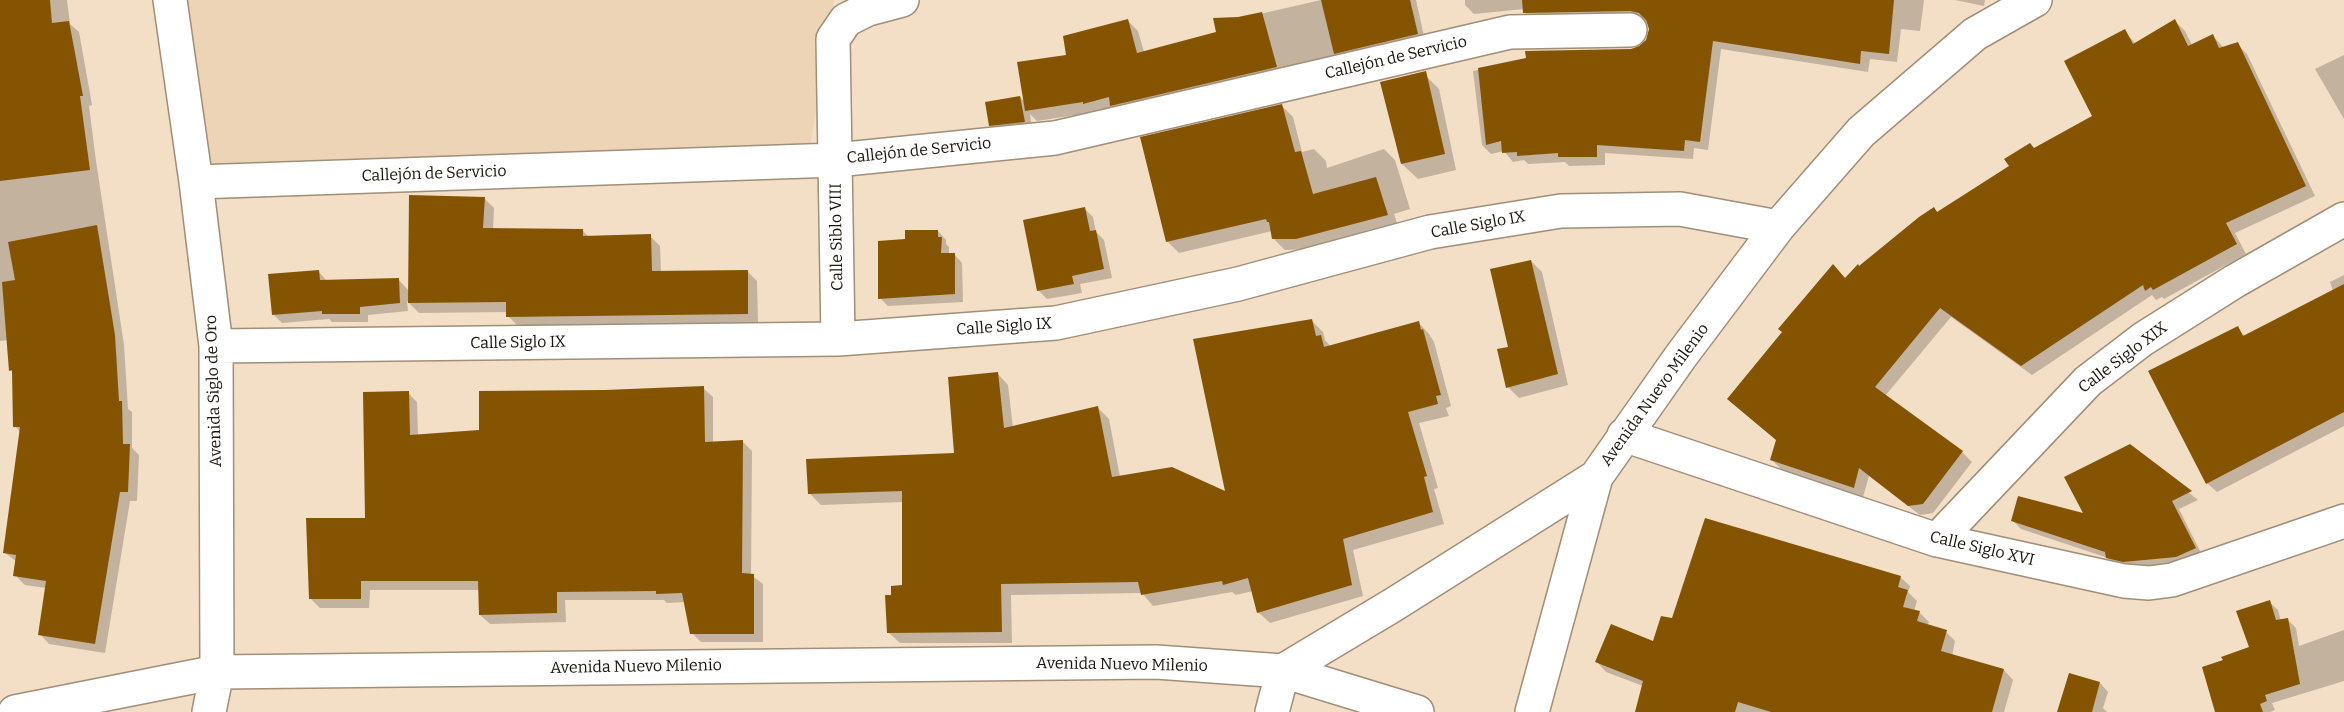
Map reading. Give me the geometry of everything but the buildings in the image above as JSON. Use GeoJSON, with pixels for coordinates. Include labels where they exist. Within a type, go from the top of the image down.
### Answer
{"type":"FeatureCollection","features":[{"type":"Feature","properties":{"kind":"street","name":"Avenida Siglo de Oro"},"geometry":{"type":"LineString","coordinates":[[171,0],[216,346],[218,672],[209,712]]}},
{"type":"Feature","properties":{"kind":"street","name":"Calle Siblo VIII"},"geometry":{"type":"LineString","coordinates":[[838,339],[833,39],[846,20],[868,9],[902,0]]}},
{"type":"Feature","properties":{"kind":"street","name":"Avenida Nuevo Milenio"},"geometry":{"type":"LineString","coordinates":[[15,712],[218,672],[1144,662],[1283,671],[1393,605],[1596,477],[1624,435],[1778,227],[1861,132],[1975,34],[2035,0]]}},
{"type":"Feature","properties":{"kind":"street","name":"Callejón de Servicio"},"geometry":{"type":"LineString","coordinates":[[196,182],[836,160],[1055,138],[1510,32],[1630,30]]}},
{"type":"Feature","properties":{"kind":"street","name":"Calle Siglo IX"},"geometry":{"type":"LineString","coordinates":[[216,346],[838,339],[1056,323],[1238,284],[1430,232],[1561,211],[1680,209],[1778,227]]}},
{"type":"Feature","properties":{"kind":"street","name":"Calle Siglo XIX"},"geometry":{"type":"LineString","coordinates":[[1937,540],[2088,381],[2144,339],[2235,281],[2344,219]]}},
{"type":"Feature","properties":{"kind":"street","name":"Calle Siglo XVI"},"geometry":{"type":"LineString","coordinates":[[1624,435],[1937,540],[2124,581],[2172,580],[2344,521]]}},
{"type":"Feature","properties":{"kind":"street"},"geometry":{"type":"LineString","coordinates":[[1532,712],[1596,477]]}},
{"type":"Feature","properties":{"kind":"street"},"geometry":{"type":"LineString","coordinates":[[1272,712],[1283,671],[1417,712]]}},
{"type":"Feature","properties":{"kind":"shaded area"},"geometry":{"type":"Polygon","coordinates":[[[183,0],[834,0],[809,153],[208,179],[183,0]]]}}]}
